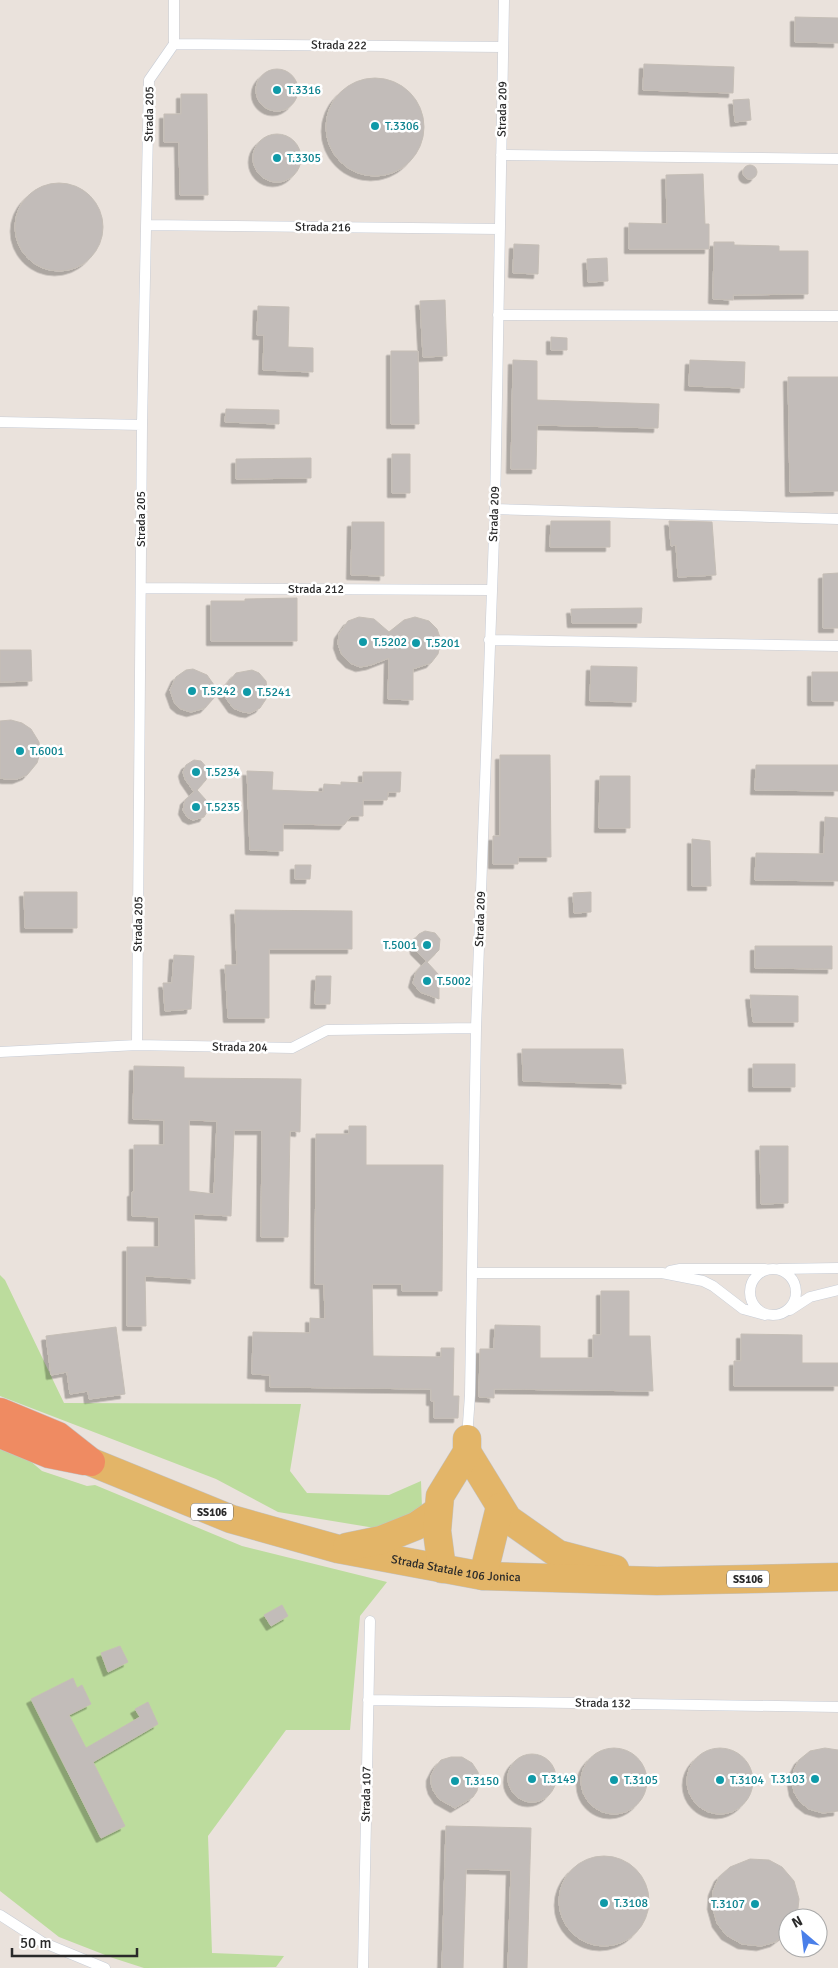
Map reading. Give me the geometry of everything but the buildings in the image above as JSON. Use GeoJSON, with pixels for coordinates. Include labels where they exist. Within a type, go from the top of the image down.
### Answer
{"type":"FeatureCollection","features":[{"type":"Feature","properties":{"kind":"highway","name":"Strada Statale 106 Jonica"},"geometry":{"type":"LineString","coordinates":[[0,1412],[58,1436],[91,1462]]}},
{"type":"Feature","properties":{"kind":"highway","name":"Strada Statale 106 Jonica"},"geometry":{"type":"LineString","coordinates":[[0,1434],[49,1454],[91,1462]]}},
{"type":"Feature","properties":{"kind":"main road"},"geometry":{"type":"LineString","coordinates":[[467,1446],[508,1519],[558,1554],[657,1581]]}},
{"type":"Feature","properties":{"kind":"main road"},"geometry":{"type":"LineString","coordinates":[[442,1569],[437,1531],[440,1496],[467,1446]]}},
{"type":"Feature","properties":{"kind":"main road","name":"Strada Statale 106 Jonica"},"geometry":{"type":"LineString","coordinates":[[91,1462],[231,1520],[338,1549],[482,1576],[657,1581],[838,1577]]}},
{"type":"Feature","properties":{"kind":"main road"},"geometry":{"type":"LineString","coordinates":[[482,1576],[500,1507]]}},
{"type":"Feature","properties":{"kind":"main road"},"geometry":{"type":"LineString","coordinates":[[338,1549],[381,1540],[416,1526],[438,1511]]}},
{"type":"Feature","properties":{"kind":"lane"},"geometry":{"type":"LineString","coordinates":[[174,0],[174,44]]}},
{"type":"Feature","properties":{"kind":"lane","name":"Strada 209"},"geometry":{"type":"LineString","coordinates":[[467,1446],[470,1395],[476,1028],[495,509],[504,0]]}},
{"type":"Feature","properties":{"kind":"lane","name":"Strada 222"},"geometry":{"type":"LineString","coordinates":[[174,44],[503,47]]}},
{"type":"Feature","properties":{"kind":"lane","name":"Strada 205"},"geometry":{"type":"LineString","coordinates":[[137,1045],[142,425],[149,80],[174,44]]}},
{"type":"Feature","properties":{"kind":"lane"},"geometry":{"type":"LineString","coordinates":[[501,155],[838,159]]}},
{"type":"Feature","properties":{"kind":"lane","name":"Strada 216"},"geometry":{"type":"LineString","coordinates":[[146,225],[500,229]]}},
{"type":"Feature","properties":{"kind":"lane"},"geometry":{"type":"LineString","coordinates":[[498,315],[838,316]]}},
{"type":"Feature","properties":{"kind":"lane"},"geometry":{"type":"LineString","coordinates":[[0,422],[142,425]]}},
{"type":"Feature","properties":{"kind":"lane"},"geometry":{"type":"LineString","coordinates":[[495,509],[838,519]]}},
{"type":"Feature","properties":{"kind":"lane","name":"Strada 212"},"geometry":{"type":"LineString","coordinates":[[141,588],[491,590]]}},
{"type":"Feature","properties":{"kind":"lane"},"geometry":{"type":"LineString","coordinates":[[489,640],[838,646]]}},
{"type":"Feature","properties":{"kind":"lane","name":"Strada 204"},"geometry":{"type":"LineString","coordinates":[[0,1052],[137,1045],[292,1048],[327,1030],[476,1028]]}},
{"type":"Feature","properties":{"kind":"lane"},"geometry":{"type":"LineString","coordinates":[[662,1273],[680,1269],[838,1268]]}},
{"type":"Feature","properties":{"kind":"lane"},"geometry":{"type":"LineString","coordinates":[[765,1315],[753,1305],[749,1290],[756,1276],[773,1269],[790,1276],[797,1291],[796,1298],[787,1311]]}},
{"type":"Feature","properties":{"kind":"lane"},"geometry":{"type":"LineString","coordinates":[[472,1273],[662,1273],[703,1280],[743,1309],[765,1315],[780,1315],[810,1297],[838,1290]]}},
{"type":"Feature","properties":{"kind":"lane","name":"Strada 107"},"geometry":{"type":"LineString","coordinates":[[362,1968],[370,1621]]}},
{"type":"Feature","properties":{"kind":"lane","name":"Strada 132"},"geometry":{"type":"LineString","coordinates":[[368,1700],[838,1707]]}},
{"type":"Feature","properties":{"kind":"lane"},"geometry":{"type":"LineString","coordinates":[[0,1915],[42,1942],[105,1968]]}},
{"type":"Feature","properties":{"kind":"green space"},"geometry":{"type":"Polygon","coordinates":[[[0,1275],[5,1280],[64,1403],[301,1404],[290,1471],[307,1493],[389,1495],[421,1481],[422,1508],[381,1529],[278,1512],[216,1479],[0,1396],[0,1275]]]}},
{"type":"Feature","properties":{"kind":"green space"},"geometry":{"type":"Polygon","coordinates":[[[0,1448],[29,1460],[42,1471],[87,1486],[95,1485],[242,1546],[387,1582],[360,1616],[350,1730],[286,1730],[208,1836],[212,1953],[284,1956],[276,1967],[144,1968],[59,1937],[0,1891],[0,1448]]]}},
{"type":"Feature","properties":{"kind":"place","name":"T.3316"},"geometry":{"type":"Point","coordinates":[277,90]}},
{"type":"Feature","properties":{"kind":"place","name":"T.3306"},"geometry":{"type":"Point","coordinates":[375,126]}},
{"type":"Feature","properties":{"kind":"place","name":"T.3305"},"geometry":{"type":"Point","coordinates":[277,158]}},
{"type":"Feature","properties":{"kind":"place","name":"T.5202"},"geometry":{"type":"Point","coordinates":[363,642]}},
{"type":"Feature","properties":{"kind":"place","name":"T.5201"},"geometry":{"type":"Point","coordinates":[416,643]}},
{"type":"Feature","properties":{"kind":"place","name":"T.5242"},"geometry":{"type":"Point","coordinates":[192,691]}},
{"type":"Feature","properties":{"kind":"place","name":"T.5241"},"geometry":{"type":"Point","coordinates":[247,692]}},
{"type":"Feature","properties":{"kind":"place","name":"T.6001"},"geometry":{"type":"Point","coordinates":[20,751]}},
{"type":"Feature","properties":{"kind":"place","name":"T.5234"},"geometry":{"type":"Point","coordinates":[196,772]}},
{"type":"Feature","properties":{"kind":"place","name":"T.5235"},"geometry":{"type":"Point","coordinates":[196,807]}},
{"type":"Feature","properties":{"kind":"place","name":"T.5001"},"geometry":{"type":"Point","coordinates":[427,945]}},
{"type":"Feature","properties":{"kind":"place","name":"T.5002"},"geometry":{"type":"Point","coordinates":[427,981]}},
{"type":"Feature","properties":{"kind":"place","name":"T.3149"},"geometry":{"type":"Point","coordinates":[532,1779]}},
{"type":"Feature","properties":{"kind":"place","name":"T.3103"},"geometry":{"type":"Point","coordinates":[815,1779]}},
{"type":"Feature","properties":{"kind":"place","name":"T.3105"},"geometry":{"type":"Point","coordinates":[614,1780]}},
{"type":"Feature","properties":{"kind":"place","name":"T.3104"},"geometry":{"type":"Point","coordinates":[720,1780]}},
{"type":"Feature","properties":{"kind":"place","name":"T.3150"},"geometry":{"type":"Point","coordinates":[455,1781]}},
{"type":"Feature","properties":{"kind":"place","name":"T.3108"},"geometry":{"type":"Point","coordinates":[604,1903]}},
{"type":"Feature","properties":{"kind":"place","name":"T.3107"},"geometry":{"type":"Point","coordinates":[755,1904]}}]}
